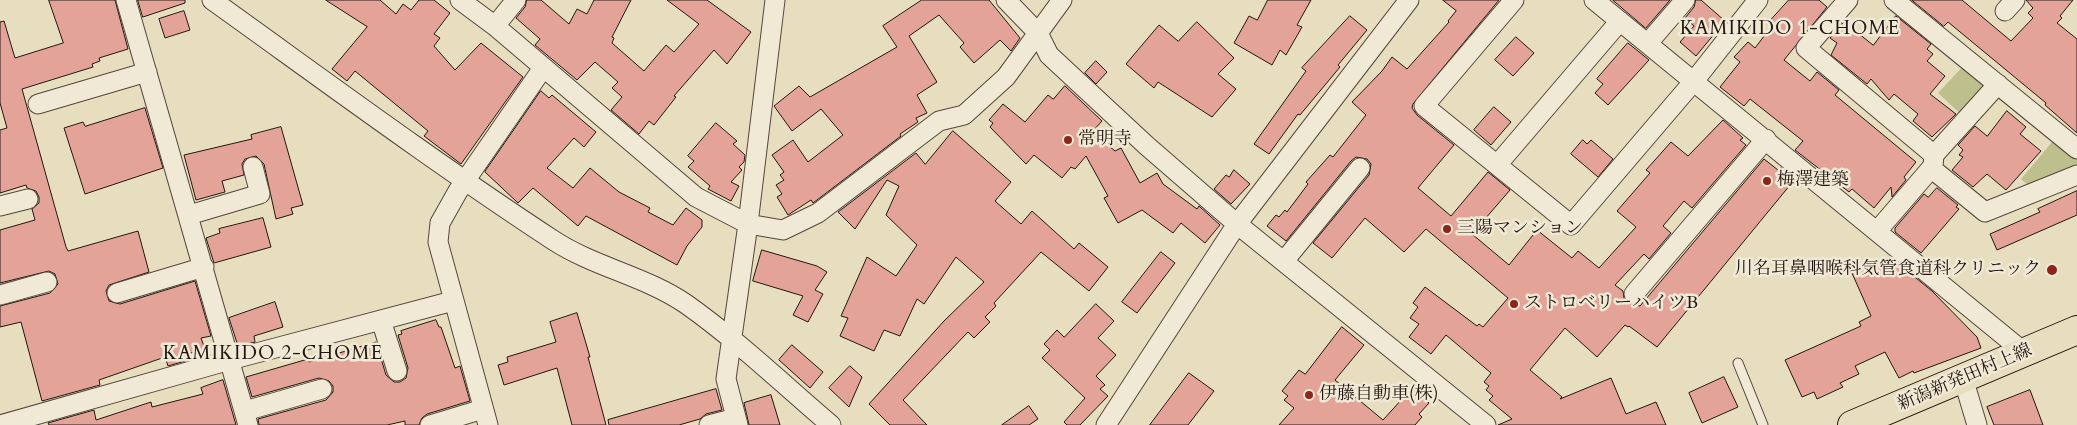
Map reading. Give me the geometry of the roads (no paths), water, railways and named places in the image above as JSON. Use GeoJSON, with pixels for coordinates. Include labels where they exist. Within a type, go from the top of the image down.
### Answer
{"type":"FeatureCollection","features":[{"type":"Feature","properties":{"kind":"main road","name":"新潟新発田村上線"},"geometry":{"type":"LineString","coordinates":[[1852,425],[2077,330]]}},
{"type":"Feature","properties":{"kind":"street"},"geometry":{"type":"LineString","coordinates":[[126,0],[246,418],[322,389]]}},
{"type":"Feature","properties":{"kind":"street"},"geometry":{"type":"LineString","coordinates":[[212,0],[464,181],[555,242],[601,265],[645,282],[685,304],[732,341],[831,425]]}},
{"type":"Feature","properties":{"kind":"street"},"geometry":{"type":"LineString","coordinates":[[460,0],[495,26],[696,197],[748,224],[783,230],[818,213],[939,121],[964,115],[1006,77],[1062,0]]}},
{"type":"Feature","properties":{"kind":"street"},"geometry":{"type":"LineString","coordinates":[[495,26],[516,0]]}},
{"type":"Feature","properties":{"kind":"street"},"geometry":{"type":"LineString","coordinates":[[708,425],[737,421],[726,379],[748,224],[775,0]]}},
{"type":"Feature","properties":{"kind":"street"},"geometry":{"type":"LineString","coordinates":[[1006,0],[1038,32],[1049,55],[1089,95],[1237,224],[1486,425]]}},
{"type":"Feature","properties":{"kind":"street"},"geometry":{"type":"LineString","coordinates":[[1106,425],[1237,224],[1408,0]]}},
{"type":"Feature","properties":{"kind":"street"},"geometry":{"type":"LineString","coordinates":[[1514,0],[1424,106],[1570,225],[1694,81],[1758,0]]}},
{"type":"Feature","properties":{"kind":"street"},"geometry":{"type":"LineString","coordinates":[[1594,0],[1878,230],[2025,353]]}},
{"type":"Feature","properties":{"kind":"street"},"geometry":{"type":"LineString","coordinates":[[1648,43],[1685,0]]}},
{"type":"Feature","properties":{"kind":"street"},"geometry":{"type":"LineString","coordinates":[[1848,0],[1806,48],[1933,161],[1985,212],[2077,175]]}},
{"type":"Feature","properties":{"kind":"street"},"geometry":{"type":"LineString","coordinates":[[1894,0],[2077,149]]}},
{"type":"Feature","properties":{"kind":"street"},"geometry":{"type":"LineString","coordinates":[[1497,165],[1620,21]]}},
{"type":"Feature","properties":{"kind":"street"},"geometry":{"type":"LineString","coordinates":[[430,425],[485,417],[438,242],[440,223],[464,181],[543,68]]}},
{"type":"Feature","properties":{"kind":"street"},"geometry":{"type":"LineString","coordinates":[[38,104],[148,72]]}},
{"type":"Feature","properties":{"kind":"street"},"geometry":{"type":"LineString","coordinates":[[1878,230],[1998,84]]}},
{"type":"Feature","properties":{"kind":"street"},"geometry":{"type":"LineString","coordinates":[[1634,294],[1766,139]]}},
{"type":"Feature","properties":{"kind":"street"},"geometry":{"type":"LineString","coordinates":[[189,215],[260,194],[253,167]]}},
{"type":"Feature","properties":{"kind":"street"},"geometry":{"type":"LineString","coordinates":[[1284,261],[1360,168]]}},
{"type":"Feature","properties":{"kind":"street"},"geometry":{"type":"LineString","coordinates":[[0,206],[28,199]]}},
{"type":"Feature","properties":{"kind":"street"},"geometry":{"type":"LineString","coordinates":[[117,293],[204,267]]}},
{"type":"Feature","properties":{"kind":"street"},"geometry":{"type":"LineString","coordinates":[[0,294],[47,282]]}},
{"type":"Feature","properties":{"kind":"street"},"geometry":{"type":"LineString","coordinates":[[0,425],[453,300]]}},
{"type":"Feature","properties":{"kind":"street"},"geometry":{"type":"LineString","coordinates":[[382,320],[398,371]]}},
{"type":"Feature","properties":{"kind":"street"},"geometry":{"type":"LineString","coordinates":[[1964,378],[1977,425]]}},
{"type":"Feature","properties":{"kind":"lane"},"geometry":{"type":"LineString","coordinates":[[1738,363],[1762,425]]}},
{"type":"Feature","properties":{"kind":"place","name":"常明寺"},"geometry":{"type":"Point","coordinates":[1068,140]}},
{"type":"Feature","properties":{"kind":"place","name":"梅澤建築"},"geometry":{"type":"Point","coordinates":[1767,181]}},
{"type":"Feature","properties":{"kind":"place","name":"三陽マンション"},"geometry":{"type":"Point","coordinates":[1447,229]}},
{"type":"Feature","properties":{"kind":"place","name":"川名耳鼻咽喉科気管食道科クリニック"},"geometry":{"type":"Point","coordinates":[2052,270]}},
{"type":"Feature","properties":{"kind":"place","name":"ストロベリーハイツB"},"geometry":{"type":"Point","coordinates":[1514,304]}},
{"type":"Feature","properties":{"kind":"place","name":"伊藤自動車(株)"},"geometry":{"type":"Point","coordinates":[1309,395]}},
{"type":"Feature","properties":{"kind":"district","name":"KAMIKIDO 1-CHOME"},"geometry":{"type":"Point","coordinates":[1790,30]}},
{"type":"Feature","properties":{"kind":"district","name":"KAMIKIDO 2-CHOME"},"geometry":{"type":"Point","coordinates":[273,355]}}]}
